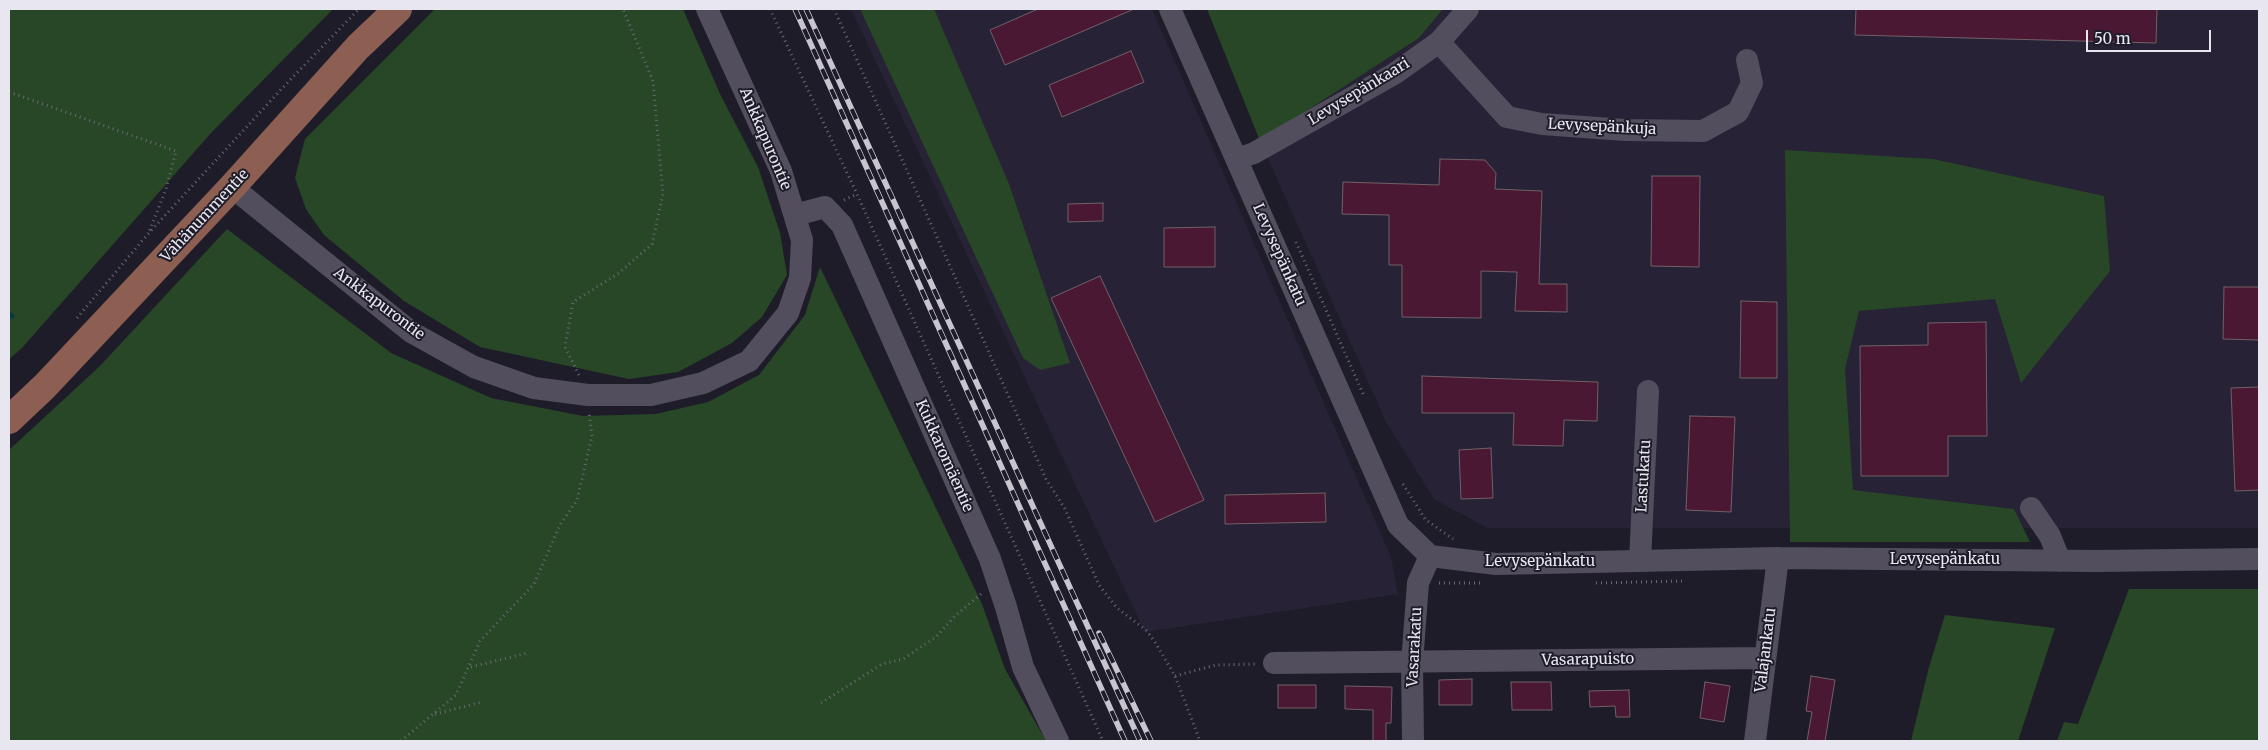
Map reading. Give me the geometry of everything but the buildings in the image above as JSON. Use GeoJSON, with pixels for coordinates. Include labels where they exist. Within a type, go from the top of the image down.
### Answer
{"type":"FeatureCollection","features":[{"type":"Feature","properties":{"kind":"main road","name":"Vähänummentie"},"geometry":{"type":"LineString","coordinates":[[9,420],[45,386],[232,187],[358,47],[398,9]]}},
{"type":"Feature","properties":{"kind":"street","name":"Ankkapurontie"},"geometry":{"type":"LineString","coordinates":[[232,187],[411,332],[474,367],[534,388],[588,395],[651,395],[703,383],[749,361],[788,313],[800,278],[802,240],[781,171],[708,9]]}},
{"type":"Feature","properties":{"kind":"street","name":"Levysepänkatu"},"geometry":{"type":"LineString","coordinates":[[1170,9],[1398,525],[1430,556],[1496,564],[1778,558],[2259,559]]}},
{"type":"Feature","properties":{"kind":"street","name":"Levysepänkaari"},"geometry":{"type":"LineString","coordinates":[[1237,159],[1254,153],[1394,74],[1439,42],[1468,9]]}},
{"type":"Feature","properties":{"kind":"street","name":"Levysepänkuja"},"geometry":{"type":"LineString","coordinates":[[1439,42],[1507,117],[1542,124],[1625,130],[1703,131],[1738,112],[1752,83],[1747,60]]}},
{"type":"Feature","properties":{"kind":"street","name":"Kukkaromäentie"},"geometry":{"type":"LineString","coordinates":[[795,216],[825,208],[842,225],[990,559],[1023,667],[1058,741]]}},
{"type":"Feature","properties":{"kind":"street","name":"Lastukatu"},"geometry":{"type":"LineString","coordinates":[[1640,561],[1648,391]]}},
{"type":"Feature","properties":{"kind":"street"},"geometry":{"type":"LineString","coordinates":[[2031,508],[2050,536],[2060,560]]}},
{"type":"Feature","properties":{"kind":"street","name":"Vasarakatu"},"geometry":{"type":"LineString","coordinates":[[1413,741],[1412,663],[1418,583],[1430,556]]}},
{"type":"Feature","properties":{"kind":"street","name":"Valajankatu"},"geometry":{"type":"LineString","coordinates":[[1755,741],[1778,558]]}},
{"type":"Feature","properties":{"kind":"street","name":"Vasarapuisto"},"geometry":{"type":"LineString","coordinates":[[1274,664],[1764,658]]}},
{"type":"Feature","properties":{"kind":"path"},"geometry":{"type":"LineString","coordinates":[[70,325],[148,235],[288,82],[359,9]]}},
{"type":"Feature","properties":{"kind":"path"},"geometry":{"type":"LineString","coordinates":[[400,741],[456,695],[480,641],[534,584],[560,525],[577,500],[592,436],[588,395],[565,346],[573,302],[619,273],[652,244],[663,194],[653,81],[623,9]]}},
{"type":"Feature","properties":{"kind":"path"},"geometry":{"type":"LineString","coordinates":[[770,9],[857,194],[1104,741]]}},
{"type":"Feature","properties":{"kind":"path"},"geometry":{"type":"LineString","coordinates":[[834,9],[1046,479],[1065,509],[1099,585],[1117,608],[1146,630],[1175,676],[1200,741]]}},
{"type":"Feature","properties":{"kind":"path"},"geometry":{"type":"LineString","coordinates":[[9,92],[176,151],[166,189],[148,235]]}},
{"type":"Feature","properties":{"kind":"path"},"geometry":{"type":"LineString","coordinates":[[1294,238],[1365,398]]}},
{"type":"Feature","properties":{"kind":"path"},"geometry":{"type":"LineString","coordinates":[[1399,477],[1425,519],[1456,541],[1454,560],[1456,583]]}},
{"type":"Feature","properties":{"kind":"path"},"geometry":{"type":"LineString","coordinates":[[821,703],[882,664],[903,659],[936,637],[955,616],[977,599],[996,578]]}},
{"type":"Feature","properties":{"kind":"path"},"geometry":{"type":"LineString","coordinates":[[470,667],[528,654]]}},
{"type":"Feature","properties":{"kind":"path"},"geometry":{"type":"LineString","coordinates":[[1175,676],[1216,665],[1274,664]]}},
{"type":"Feature","properties":{"kind":"path"},"geometry":{"type":"LineString","coordinates":[[434,714],[482,702]]}},
{"type":"Feature","properties":{"kind":"shaded area"},"geometry":{"type":"Polygon","coordinates":[[[851,9],[1152,9],[1391,557],[1398,594],[1145,632],[851,9]]]}},
{"type":"Feature","properties":{"kind":"shaded area"},"geometry":{"type":"Polygon","coordinates":[[[1443,9],[2259,9],[2259,528],[1487,528],[1434,499],[1387,424],[1260,141],[1419,38],[1443,9]]]}},
{"type":"Feature","properties":{"kind":"green space"},"geometry":{"type":"Polygon","coordinates":[[[9,9],[333,9],[211,133],[21,349],[9,359],[9,9]]]}},
{"type":"Feature","properties":{"kind":"green space"},"geometry":{"type":"Polygon","coordinates":[[[435,9],[683,9],[720,94],[758,167],[780,233],[787,275],[762,317],[732,343],[678,372],[629,379],[480,347],[404,301],[324,235],[306,209],[295,178],[305,139],[435,9]]]}},
{"type":"Feature","properties":{"kind":"green space"},"geometry":{"type":"Polygon","coordinates":[[[860,9],[934,9],[1009,184],[1070,363],[1040,370],[1023,358],[860,9]]]}},
{"type":"Feature","properties":{"kind":"green space"},"geometry":{"type":"Polygon","coordinates":[[[1207,9],[1443,9],[1419,38],[1260,141],[1207,9]]]}},
{"type":"Feature","properties":{"kind":"green space"},"geometry":{"type":"Polygon","coordinates":[[[1785,150],[1933,159],[2104,196],[2110,271],[2021,383],[1995,299],[1859,311],[1845,369],[1853,490],[2014,509],[2030,542],[1790,542],[1785,150]]]}},
{"type":"Feature","properties":{"kind":"green space"},"geometry":{"type":"Polygon","coordinates":[[[227,229],[391,353],[491,398],[583,416],[656,414],[708,402],[759,375],[805,315],[820,267],[982,604],[1005,669],[1046,741],[9,741],[9,450],[100,366],[227,229]]]}},
{"type":"Feature","properties":{"kind":"green space"},"geometry":{"type":"Polygon","coordinates":[[[2129,589],[2259,589],[2259,741],[2057,741],[2064,722],[2078,724],[2129,589]]]}},
{"type":"Feature","properties":{"kind":"green space"},"geometry":{"type":"Polygon","coordinates":[[[1945,615],[2055,628],[2018,741],[1911,741],[1929,667],[1945,615]]]}},
{"type":"Feature","properties":{"kind":"railway"},"geometry":{"type":"LineString","coordinates":[[795,9],[1125,741]]}},
{"type":"Feature","properties":{"kind":"railway"},"geometry":{"type":"LineString","coordinates":[[806,9],[1140,741]]}},
{"type":"Feature","properties":{"kind":"railway"},"geometry":{"type":"LineString","coordinates":[[1099,633],[1151,741]]}}]}
